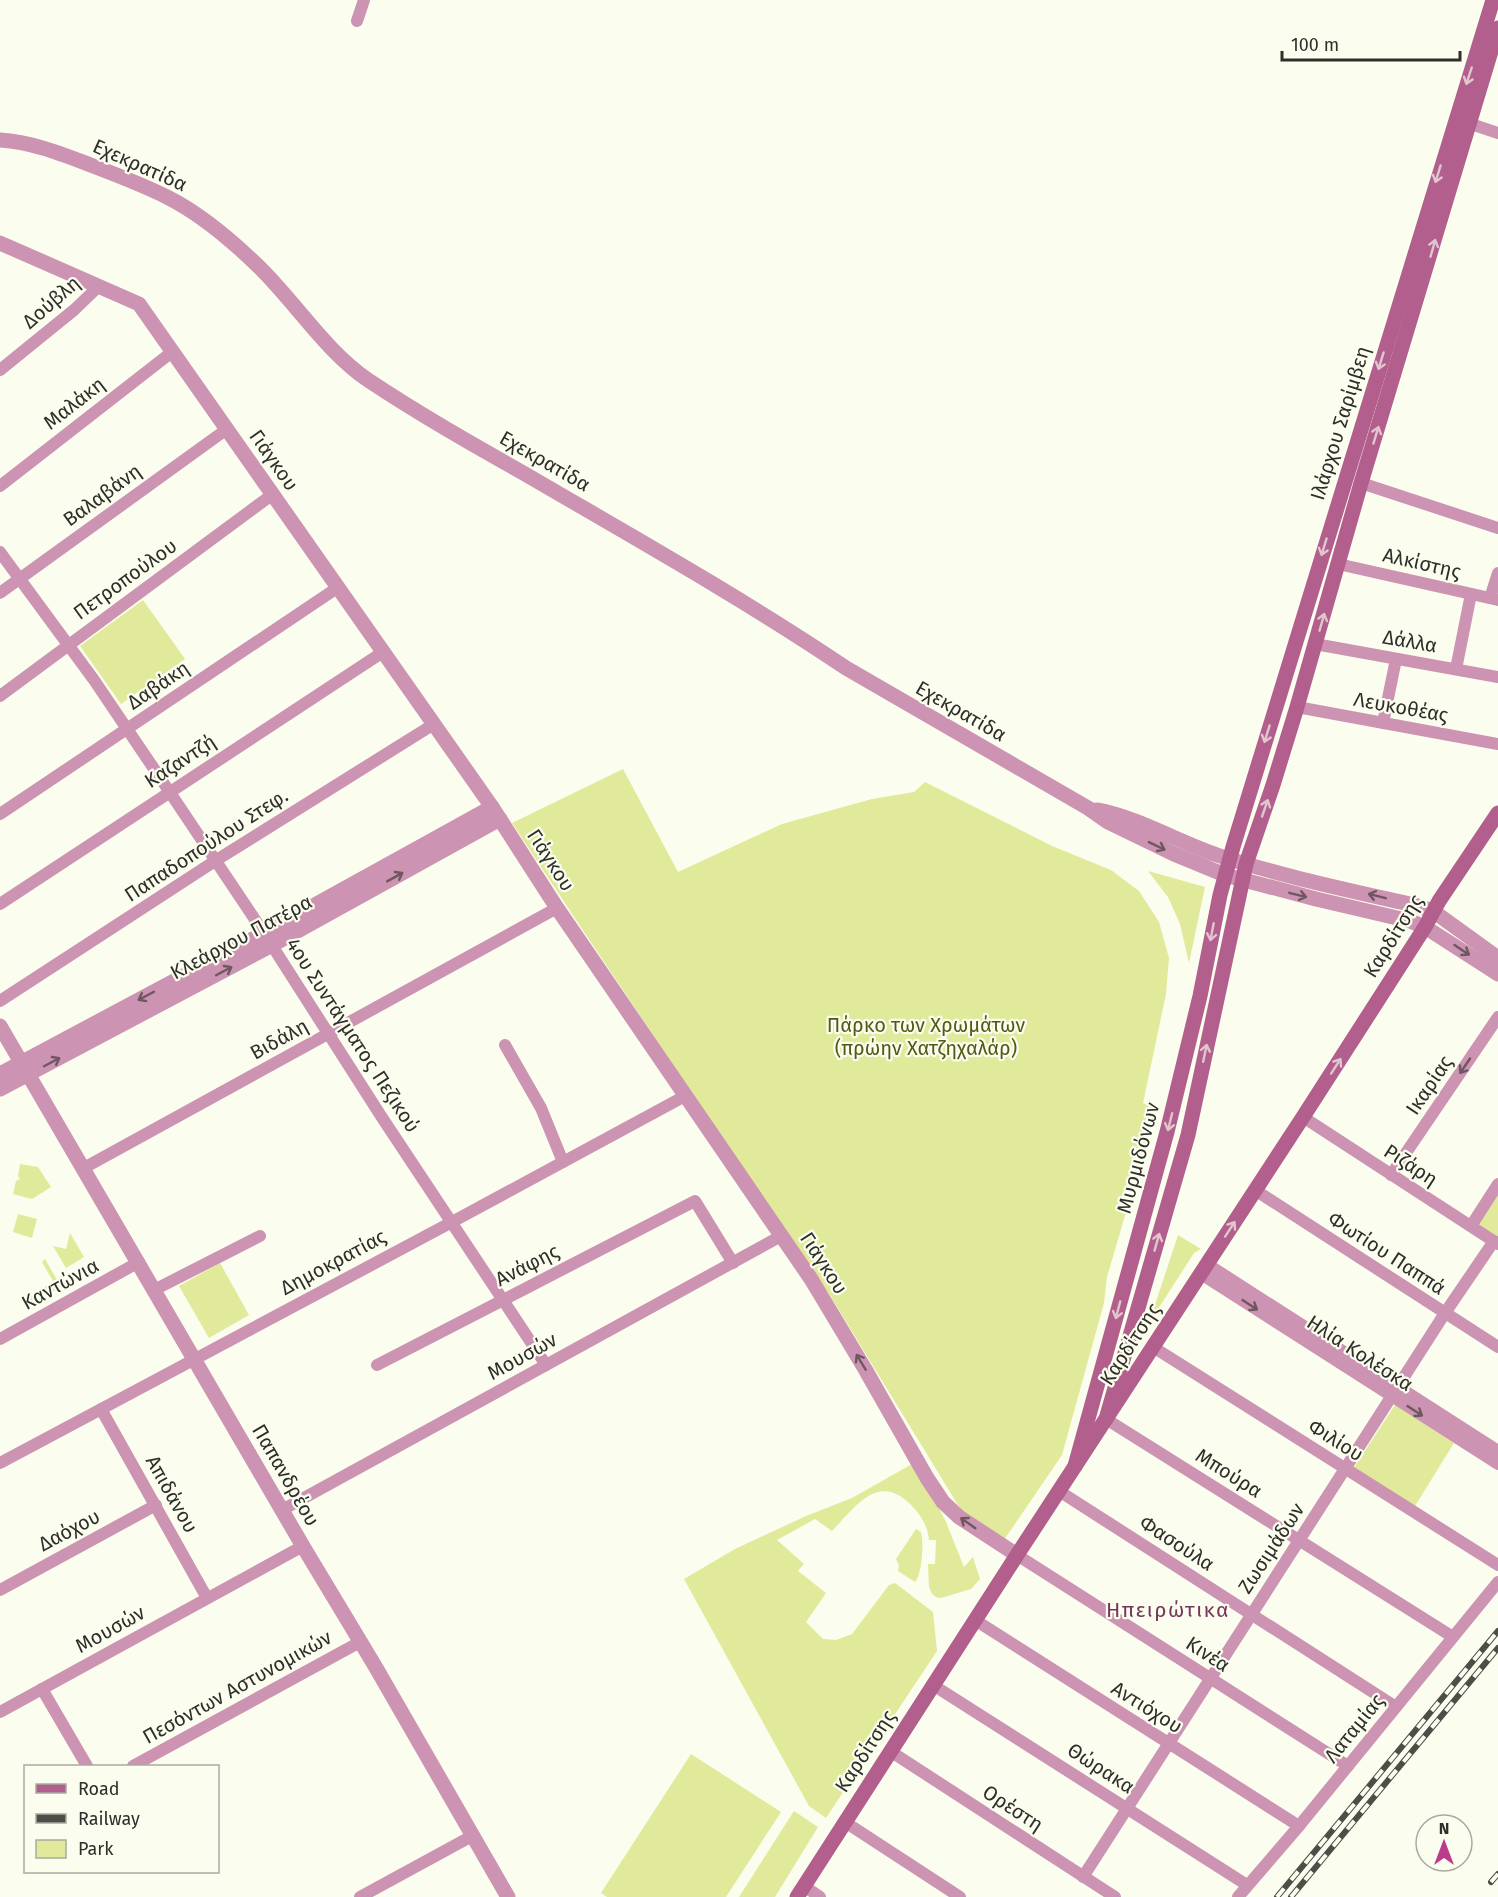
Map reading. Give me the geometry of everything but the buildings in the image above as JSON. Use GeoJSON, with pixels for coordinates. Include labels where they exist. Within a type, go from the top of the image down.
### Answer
{"type":"FeatureCollection","features":[{"type":"Feature","properties":{"kind":"main road","name":"Ιλάρχου Σαρίμβεη"},"geometry":{"type":"LineString","coordinates":[[1242,880],[1297,707],[1338,564],[1462,121],[1492,0]]}},
{"type":"Feature","properties":{"kind":"main road","name":"Ιλάρχου Σαρίμβεη"},"geometry":{"type":"LineString","coordinates":[[1230,859],[1462,121],[1497,35]]}},
{"type":"Feature","properties":{"kind":"main road","name":"Καρδίτσης"},"geometry":{"type":"LineString","coordinates":[[800,1892],[1498,813]]}},
{"type":"Feature","properties":{"kind":"main road","name":"Μυρμιδόνων"},"geometry":{"type":"LineString","coordinates":[[1076,1466],[1167,1132],[1230,859]]}},
{"type":"Feature","properties":{"kind":"main road","name":"Μυρμιδόνων"},"geometry":{"type":"LineString","coordinates":[[1106,1419],[1188,1135],[1242,880]]}},
{"type":"Feature","properties":{"kind":"street"},"geometry":{"type":"LineString","coordinates":[[357,21],[364,0]]}},
{"type":"Feature","properties":{"kind":"street"},"geometry":{"type":"LineString","coordinates":[[1462,121],[1498,133]]}},
{"type":"Feature","properties":{"kind":"street","name":"Εχεκρατίδα"},"geometry":{"type":"LineString","coordinates":[[0,140],[23,142],[49,149],[169,198],[208,223],[256,264],[335,352],[367,380],[438,424],[652,548],[846,668],[1088,808],[1108,822],[1174,854],[1225,875],[1410,921],[1425,927],[1498,974]]}},
{"type":"Feature","properties":{"kind":"street","name":"Γιάγκου"},"geometry":{"type":"LineString","coordinates":[[2,246],[99,285],[139,304],[496,813],[557,908],[811,1279],[943,1502],[959,1517],[1017,1555]]}},
{"type":"Feature","properties":{"kind":"street","name":"Δούβλη"},"geometry":{"type":"LineString","coordinates":[[0,370],[74,310],[99,285]]}},
{"type":"Feature","properties":{"kind":"street","name":"Μαλάκη"},"geometry":{"type":"LineString","coordinates":[[0,486],[172,352]]}},
{"type":"Feature","properties":{"kind":"street","name":"Βαλαβάνη"},"geometry":{"type":"LineString","coordinates":[[0,593],[227,429]]}},
{"type":"Feature","properties":{"kind":"street"},"geometry":{"type":"LineString","coordinates":[[1361,483],[1498,528]]}},
{"type":"Feature","properties":{"kind":"street","name":"Πετροπούλου"},"geometry":{"type":"LineString","coordinates":[[0,696],[273,494]]}},
{"type":"Feature","properties":{"kind":"street","name":"4ου Συντάγματος Πεζικού"},"geometry":{"type":"LineString","coordinates":[[0,552],[94,680],[169,791],[546,1365]]}},
{"type":"Feature","properties":{"kind":"street","name":"Αλκίστης"},"geometry":{"type":"LineString","coordinates":[[1338,564],[1494,599]]}},
{"type":"Feature","properties":{"kind":"street"},"geometry":{"type":"LineString","coordinates":[[1494,599],[1498,573]]}},
{"type":"Feature","properties":{"kind":"street","name":"Δαβάκη"},"geometry":{"type":"LineString","coordinates":[[0,814],[337,588]]}},
{"type":"Feature","properties":{"kind":"street"},"geometry":{"type":"LineString","coordinates":[[1456,669],[1471,594]]}},
{"type":"Feature","properties":{"kind":"street","name":"Δάλλα"},"geometry":{"type":"LineString","coordinates":[[1315,644],[1498,677]]}},
{"type":"Feature","properties":{"kind":"street","name":"Καζαντζή"},"geometry":{"type":"LineString","coordinates":[[0,904],[383,652]]}},
{"type":"Feature","properties":{"kind":"street"},"geometry":{"type":"LineString","coordinates":[[1383,723],[1396,658]]}},
{"type":"Feature","properties":{"kind":"street","name":"Λευκοθέας"},"geometry":{"type":"LineString","coordinates":[[1297,707],[1498,744]]}},
{"type":"Feature","properties":{"kind":"street","name":"Παπαδοπούλου Στεφ."},"geometry":{"type":"LineString","coordinates":[[0,1001],[215,861],[434,724]]}},
{"type":"Feature","properties":{"kind":"street","name":"Εχεκρατίδα"},"geometry":{"type":"LineString","coordinates":[[1088,808],[1117,814],[1182,842],[1246,864],[1433,911],[1498,958]]}},
{"type":"Feature","properties":{"kind":"street","name":"Κλεάρχου Πατέρα"},"geometry":{"type":"LineString","coordinates":[[0,1089],[24,1069],[268,939],[496,813]]}},
{"type":"Feature","properties":{"kind":"street","name":"Βιδάλη"},"geometry":{"type":"LineString","coordinates":[[82,1169],[557,908]]}},
{"type":"Feature","properties":{"kind":"street","name":"Ικαρίας"},"geometry":{"type":"LineString","coordinates":[[1391,1175],[1498,1017]]}},
{"type":"Feature","properties":{"kind":"street","name":"Παπανδρέου"},"geometry":{"type":"LineString","coordinates":[[0,1026],[508,1897]]}},
{"type":"Feature","properties":{"kind":"street"},"geometry":{"type":"LineString","coordinates":[[505,1045],[541,1108],[563,1162]]}},
{"type":"Feature","properties":{"kind":"street","name":"Κλεάρχου Πατέρα"},"geometry":{"type":"LineString","coordinates":[[0,1074],[24,1069]]}},
{"type":"Feature","properties":{"kind":"street","name":"Δημοκρατίας"},"geometry":{"type":"LineString","coordinates":[[0,1463],[685,1096]]}},
{"type":"Feature","properties":{"kind":"street","name":"Ριζάρη"},"geometry":{"type":"LineString","coordinates":[[1303,1117],[1496,1243]]}},
{"type":"Feature","properties":{"kind":"street"},"geometry":{"type":"LineString","coordinates":[[1471,1227],[1498,1184]]}},
{"type":"Feature","properties":{"kind":"street","name":"Φωτίου Παππά"},"geometry":{"type":"LineString","coordinates":[[1255,1190],[1498,1347]]}},
{"type":"Feature","properties":{"kind":"street","name":"Ανάφης"},"geometry":{"type":"LineString","coordinates":[[377,1365],[696,1201],[733,1263]]}},
{"type":"Feature","properties":{"kind":"street"},"geometry":{"type":"LineString","coordinates":[[154,1290],[260,1236]]}},
{"type":"Feature","properties":{"kind":"street","name":"Μουσών"},"geometry":{"type":"LineString","coordinates":[[282,1510],[781,1236]]}},
{"type":"Feature","properties":{"kind":"street","name":"Ζωσιμάδων"},"geometry":{"type":"LineString","coordinates":[[1083,1877],[1445,1313],[1496,1243]]}},
{"type":"Feature","properties":{"kind":"street","name":"Καντώνια"},"geometry":{"type":"LineString","coordinates":[[0,1339],[139,1262]]}},
{"type":"Feature","properties":{"kind":"street","name":"Ηλία Κολέσκα"},"geometry":{"type":"LineString","coordinates":[[1204,1269],[1395,1391],[1498,1451]]}},
{"type":"Feature","properties":{"kind":"street","name":"Φιλίου"},"geometry":{"type":"LineString","coordinates":[[1153,1347],[1498,1565]]}},
{"type":"Feature","properties":{"kind":"street","name":"Ηλία Κολέσκα"},"geometry":{"type":"LineString","coordinates":[[1395,1391],[1498,1464]]}},
{"type":"Feature","properties":{"kind":"street","name":"Απιδάνου"},"geometry":{"type":"LineString","coordinates":[[101,1409],[207,1598]]}},
{"type":"Feature","properties":{"kind":"street","name":"Μπούρα"},"geometry":{"type":"LineString","coordinates":[[1106,1419],[1453,1637]]}},
{"type":"Feature","properties":{"kind":"street","name":"Φασούλα"},"geometry":{"type":"LineString","coordinates":[[1059,1491],[1396,1707]]}},
{"type":"Feature","properties":{"kind":"street","name":"Δαόχου"},"geometry":{"type":"LineString","coordinates":[[0,1590],[156,1505]]}},
{"type":"Feature","properties":{"kind":"street","name":"Μουσών"},"geometry":{"type":"LineString","coordinates":[[0,1712],[303,1546]]}},
{"type":"Feature","properties":{"kind":"street","name":"Κινέα"},"geometry":{"type":"LineString","coordinates":[[1017,1555],[1348,1766]]}},
{"type":"Feature","properties":{"kind":"street","name":"Λαταμίας"},"geometry":{"type":"LineString","coordinates":[[1238,1897],[1299,1826],[1498,1582]]}},
{"type":"Feature","properties":{"kind":"street","name":"Αντιόχου"},"geometry":{"type":"LineString","coordinates":[[975,1620],[1299,1826]]}},
{"type":"Feature","properties":{"kind":"street","name":"Πεσόντων Αστυνομικών"},"geometry":{"type":"LineString","coordinates":[[137,1765],[360,1642]]}},
{"type":"Feature","properties":{"kind":"street","name":"Θώρακα"},"geometry":{"type":"LineString","coordinates":[[933,1685],[1247,1885]]}},
{"type":"Feature","properties":{"kind":"street"},"geometry":{"type":"LineString","coordinates":[[42,1689],[86,1765]]}},
{"type":"Feature","properties":{"kind":"street","name":"Ορέστη"},"geometry":{"type":"LineString","coordinates":[[890,1751],[1115,1897]]}},
{"type":"Feature","properties":{"kind":"street"},"geometry":{"type":"LineString","coordinates":[[845,1822],[960,1897]]}},
{"type":"Feature","properties":{"kind":"street"},"geometry":{"type":"LineString","coordinates":[[360,1897],[472,1836]]}},
{"type":"Feature","properties":{"kind":"street"},"geometry":{"type":"LineString","coordinates":[[800,1892],[820,1897]]}},
{"type":"Feature","properties":{"kind":"green space"},"geometry":{"type":"Polygon","coordinates":[[[143,600],[185,659],[121,704],[80,646],[143,600]]]}},
{"type":"Feature","properties":{"kind":"green space","name":"Πάρκο των Χρωμάτων (πρώην Χατζηχαλάρ)"},"geometry":{"type":"Polygon","coordinates":[[[623,769],[678,872],[782,824],[872,799],[914,792],[925,782],[1052,846],[1111,870],[1139,891],[1159,922],[1169,958],[1166,994],[1143,1103],[1156,1110],[1107,1277],[1104,1303],[1062,1455],[1004,1540],[965,1515],[958,1505],[829,1294],[512,823],[623,769]]]}},
{"type":"Feature","properties":{"kind":"green space"},"geometry":{"type":"Polygon","coordinates":[[[1148,871],[1205,887],[1189,963],[1180,924],[1168,897],[1148,871]]]}},
{"type":"Feature","properties":{"kind":"green space"},"geometry":{"type":"Polygon","coordinates":[[[20,1164],[38,1167],[51,1187],[32,1199],[13,1194],[16,1181],[20,1179],[18,1176],[20,1164]]]}},
{"type":"Feature","properties":{"kind":"green space"},"geometry":{"type":"Polygon","coordinates":[[[1498,1192],[1498,1238],[1477,1224],[1498,1192]]]}},
{"type":"Feature","properties":{"kind":"green space"},"geometry":{"type":"Polygon","coordinates":[[[18,1214],[37,1219],[32,1238],[13,1232],[18,1214]]]}},
{"type":"Feature","properties":{"kind":"green space"},"geometry":{"type":"Polygon","coordinates":[[[70,1233],[84,1257],[66,1268],[53,1246],[66,1249],[70,1233]]]}},
{"type":"Feature","properties":{"kind":"green space"},"geometry":{"type":"Polygon","coordinates":[[[1178,1235],[1201,1249],[1194,1253],[1149,1323],[1178,1235]]]}},
{"type":"Feature","properties":{"kind":"green space"},"geometry":{"type":"Polygon","coordinates":[[[45,1259],[61,1287],[33,1304],[26,1300],[53,1281],[42,1262],[45,1259]]]}},
{"type":"Feature","properties":{"kind":"green space"},"geometry":{"type":"Polygon","coordinates":[[[220,1263],[249,1315],[209,1338],[179,1286],[220,1263]]]}},
{"type":"Feature","properties":{"kind":"green space"},"geometry":{"type":"Polygon","coordinates":[[[1395,1405],[1454,1443],[1415,1506],[1353,1469],[1395,1405]]]}},
{"type":"Feature","properties":{"kind":"green space"},"geometry":{"type":"Polygon","coordinates":[[[912,1464],[931,1492],[964,1567],[973,1557],[980,1579],[971,1589],[941,1598],[932,1594],[929,1587],[928,1564],[935,1564],[936,1540],[929,1540],[924,1522],[912,1506],[900,1496],[889,1492],[879,1492],[869,1496],[832,1531],[815,1519],[777,1540],[804,1564],[798,1571],[826,1593],[806,1622],[823,1639],[836,1640],[852,1634],[889,1585],[895,1583],[933,1612],[937,1651],[826,1818],[809,1806],[684,1579],[735,1549],[806,1516],[852,1498],[912,1464]]]}},
{"type":"Feature","properties":{"kind":"green space"},"geometry":{"type":"Polygon","coordinates":[[[916,1529],[921,1532],[922,1551],[921,1566],[915,1582],[898,1571],[899,1565],[896,1559],[916,1529]]]}},
{"type":"Feature","properties":{"kind":"green space"},"geometry":{"type":"Polygon","coordinates":[[[691,1754],[781,1812],[726,1897],[607,1897],[601,1893],[691,1754]]]}},
{"type":"Feature","properties":{"kind":"green space"},"geometry":{"type":"Polygon","coordinates":[[[794,1811],[818,1827],[775,1897],[739,1897],[794,1811]]]}},
{"type":"Feature","properties":{"kind":"railway"},"geometry":{"type":"LineString","coordinates":[[1277,1897],[1498,1631]]}},
{"type":"Feature","properties":{"kind":"railway"},"geometry":{"type":"LineString","coordinates":[[1291,1897],[1498,1648]]}},
{"type":"Feature","properties":{"kind":"railway"},"geometry":{"type":"LineString","coordinates":[[1491,1882],[1498,1874]]}},
{"type":"Feature","properties":{"kind":"district","name":"Ηπειρώτικα"},"geometry":{"type":"Point","coordinates":[1168,1610]}}]}
